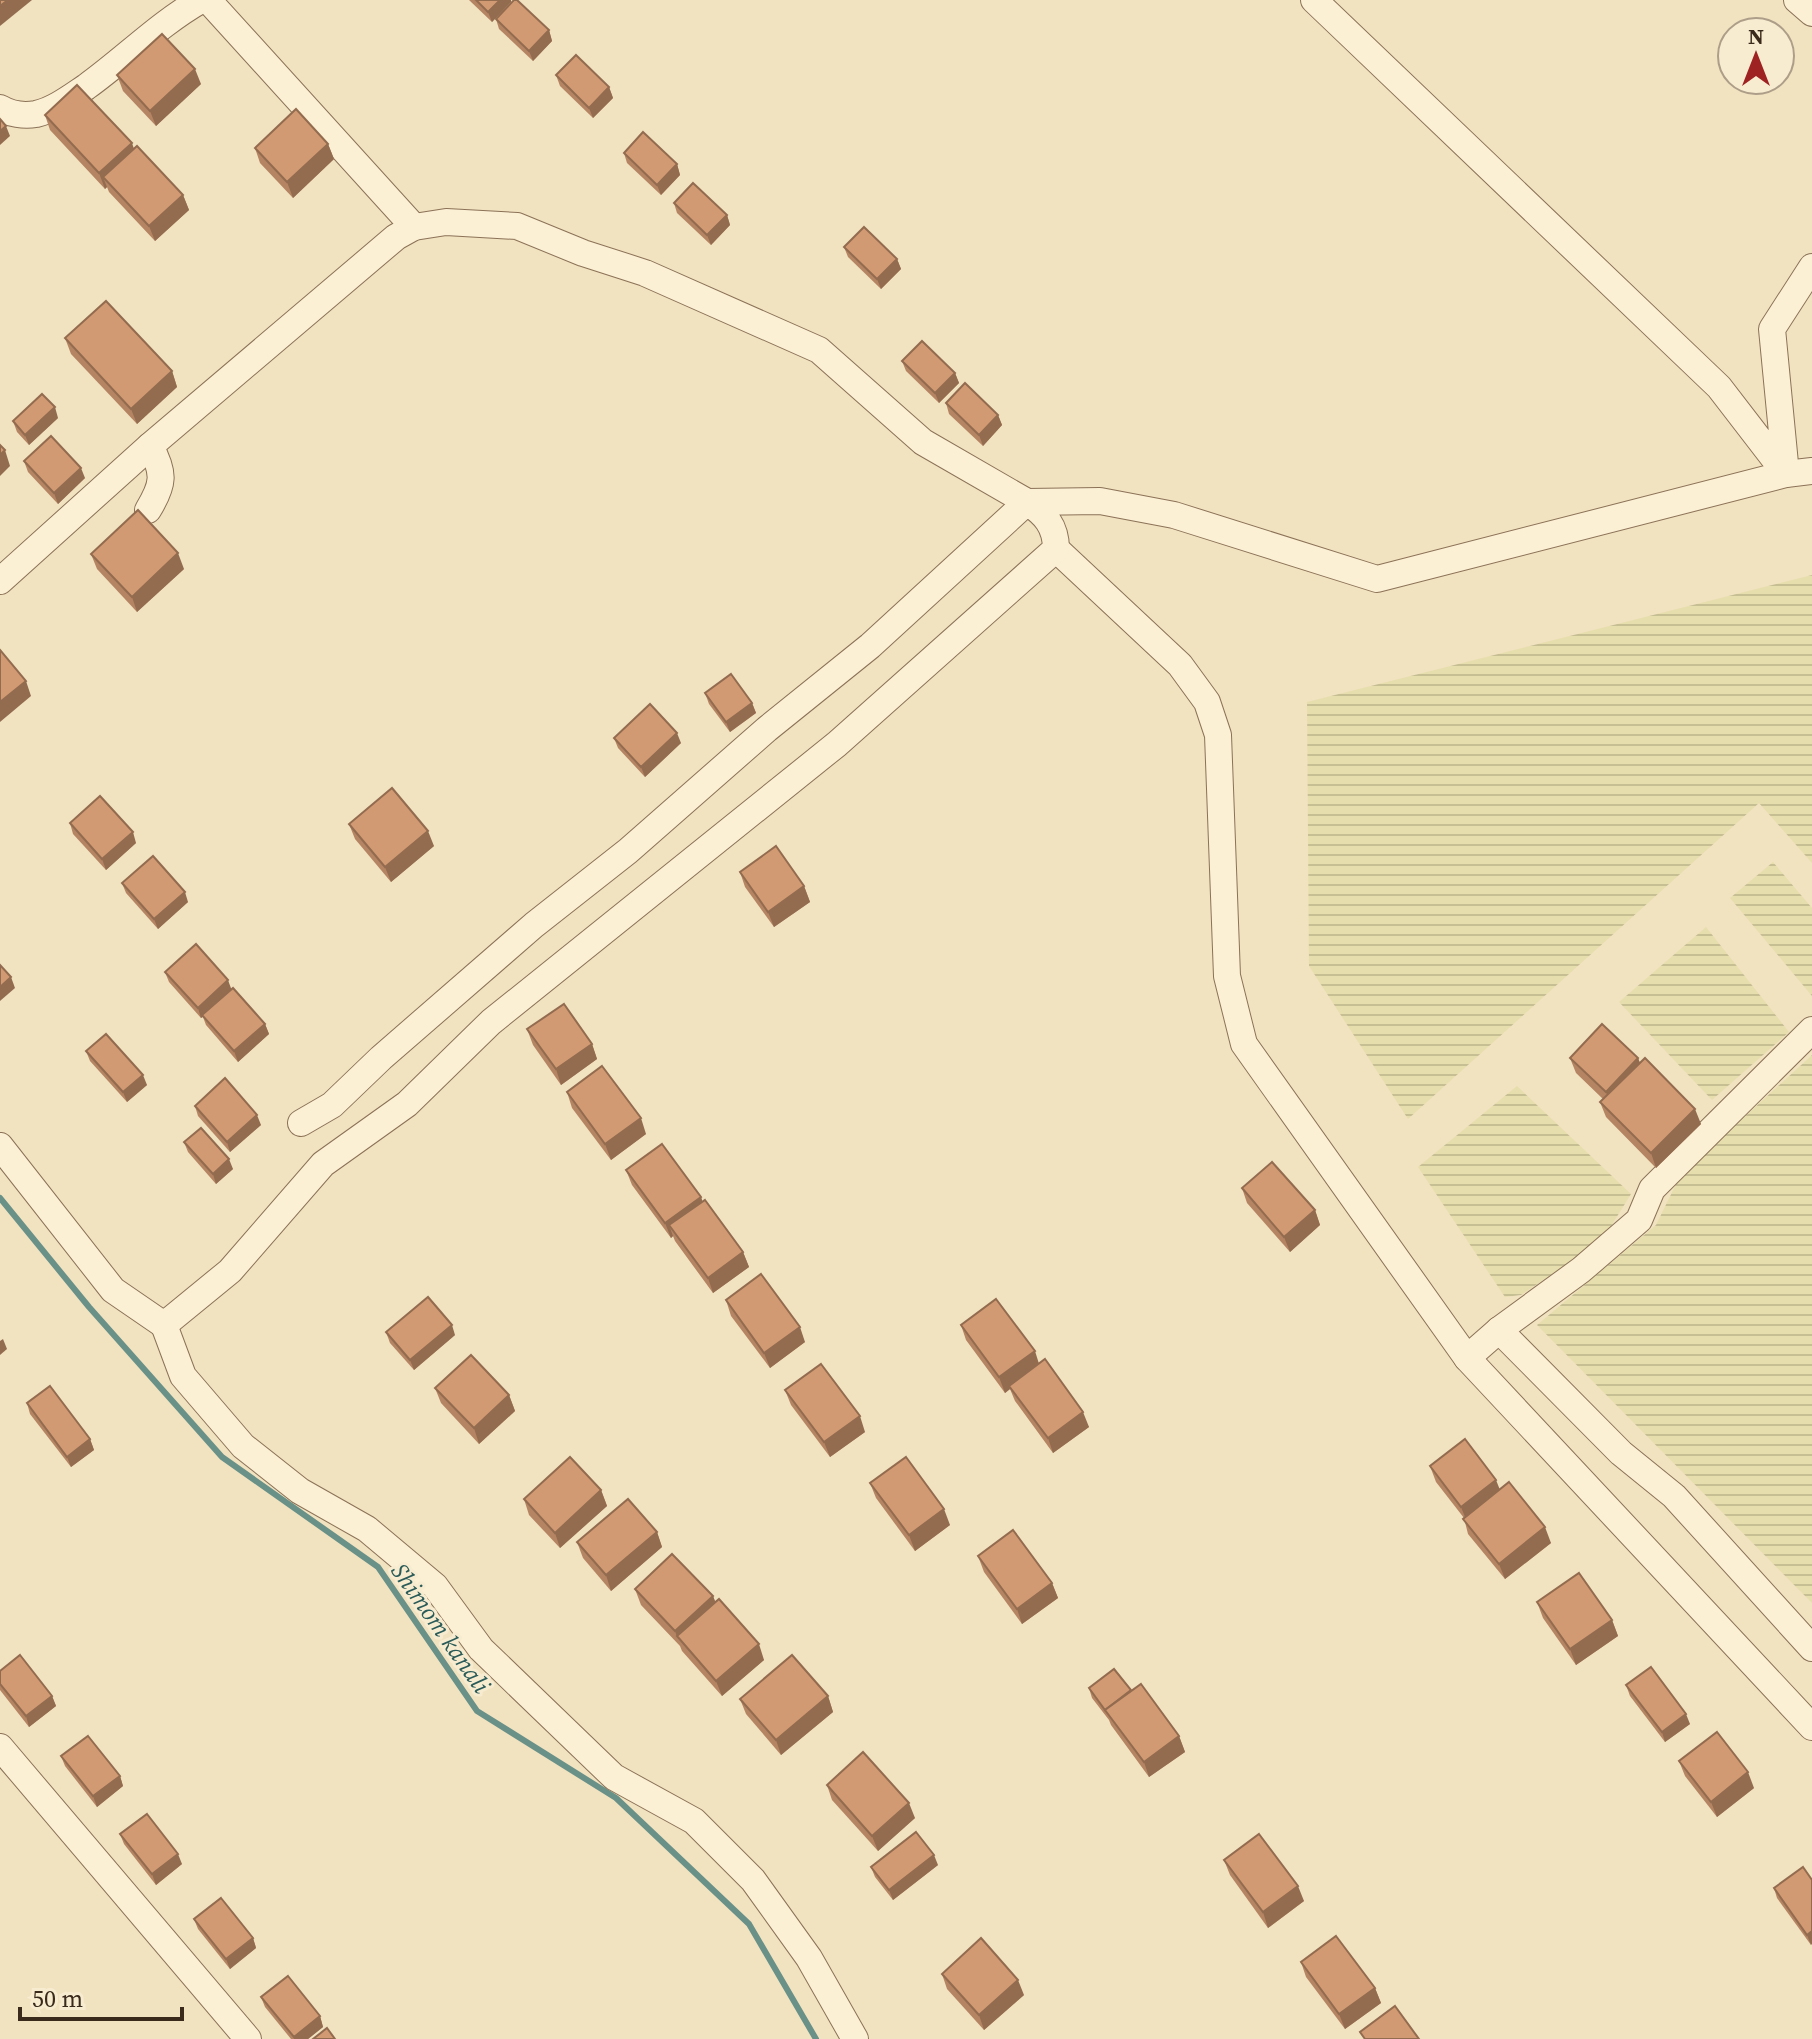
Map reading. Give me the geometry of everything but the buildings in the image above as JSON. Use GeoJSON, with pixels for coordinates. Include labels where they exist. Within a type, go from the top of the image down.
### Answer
{"type":"FeatureCollection","features":[{"type":"Feature","properties":{"kind":"street"},"geometry":{"type":"LineString","coordinates":[[0,108],[9,113],[36,114],[65,102],[113,68],[176,14],[201,0]]}},
{"type":"Feature","properties":{"kind":"street"},"geometry":{"type":"LineString","coordinates":[[208,0],[414,227]]}},
{"type":"Feature","properties":{"kind":"street"},"geometry":{"type":"LineString","coordinates":[[1314,0],[1719,387],[1786,474]]}},
{"type":"Feature","properties":{"kind":"street"},"geometry":{"type":"LineString","coordinates":[[1797,0],[1812,13]]}},
{"type":"Feature","properties":{"kind":"street"},"geometry":{"type":"LineString","coordinates":[[0,581],[150,446],[396,237],[414,227],[446,222],[517,226],[583,253],[645,273],[819,350],[923,442],[1045,514],[1056,538],[1056,549],[1180,665],[1207,702],[1218,735],[1227,976],[1244,1044],[1467,1358],[1812,1727]]}},
{"type":"Feature","properties":{"kind":"street"},"geometry":{"type":"LineString","coordinates":[[1786,474],[1772,329],[1812,267]]}},
{"type":"Feature","properties":{"kind":"street"},"geometry":{"type":"LineString","coordinates":[[148,510],[161,490],[161,473],[150,446]]}},
{"type":"Feature","properties":{"kind":"street"},"geometry":{"type":"LineString","coordinates":[[301,1123],[332,1105],[381,1058],[534,925],[628,851],[767,729],[870,646],[1027,502],[1100,501],[1174,515],[1377,579],[1786,474],[1812,471]]}},
{"type":"Feature","properties":{"kind":"street"},"geometry":{"type":"LineString","coordinates":[[164,1325],[230,1271],[323,1164],[407,1104],[491,1022],[837,744],[1056,549]]}},
{"type":"Feature","properties":{"kind":"street"},"geometry":{"type":"LineString","coordinates":[[1467,1358],[1499,1330],[1581,1270],[1639,1220],[1652,1189],[1812,1030]]}},
{"type":"Feature","properties":{"kind":"street"},"geometry":{"type":"LineString","coordinates":[[0,1146],[113,1290],[164,1325],[183,1376],[243,1446],[300,1491],[367,1529],[435,1586],[481,1649],[614,1777],[694,1821],[753,1880],[809,1958],[855,2039]]}},
{"type":"Feature","properties":{"kind":"street"},"geometry":{"type":"LineString","coordinates":[[1499,1330],[1621,1453],[1674,1496],[1812,1648]]}},
{"type":"Feature","properties":{"kind":"street"},"geometry":{"type":"LineString","coordinates":[[0,1747],[248,2039]]}},
{"type":"Feature","properties":{"kind":"shaded area"},"geometry":{"type":"Polygon","coordinates":[[[1812,575],[1812,863],[1759,803],[1408,1119],[1309,966],[1307,702],[1812,575]]]}},
{"type":"Feature","properties":{"kind":"shaded area"},"geometry":{"type":"Polygon","coordinates":[[[1773,862],[1812,908],[1812,996],[1730,898],[1773,862]]]}},
{"type":"Feature","properties":{"kind":"shaded area"},"geometry":{"type":"Polygon","coordinates":[[[1706,927],[1789,1032],[1712,1100],[1619,1002],[1706,927]]]}},
{"type":"Feature","properties":{"kind":"shaded area"},"geometry":{"type":"Polygon","coordinates":[[[1812,1055],[1812,1603],[1537,1325],[1656,1225],[1680,1176],[1812,1055]]]}},
{"type":"Feature","properties":{"kind":"shaded area"},"geometry":{"type":"Polygon","coordinates":[[[1517,1086],[1631,1194],[1608,1231],[1573,1260],[1521,1295],[1505,1297],[1418,1167],[1517,1086]]]}},
{"type":"Feature","properties":{"kind":"waterway","name":"Shimom kanali"},"geometry":{"type":"LineString","coordinates":[[0,1198],[89,1307],[222,1457],[378,1567],[477,1711],[616,1798],[749,1924],[816,2039]]}}]}
